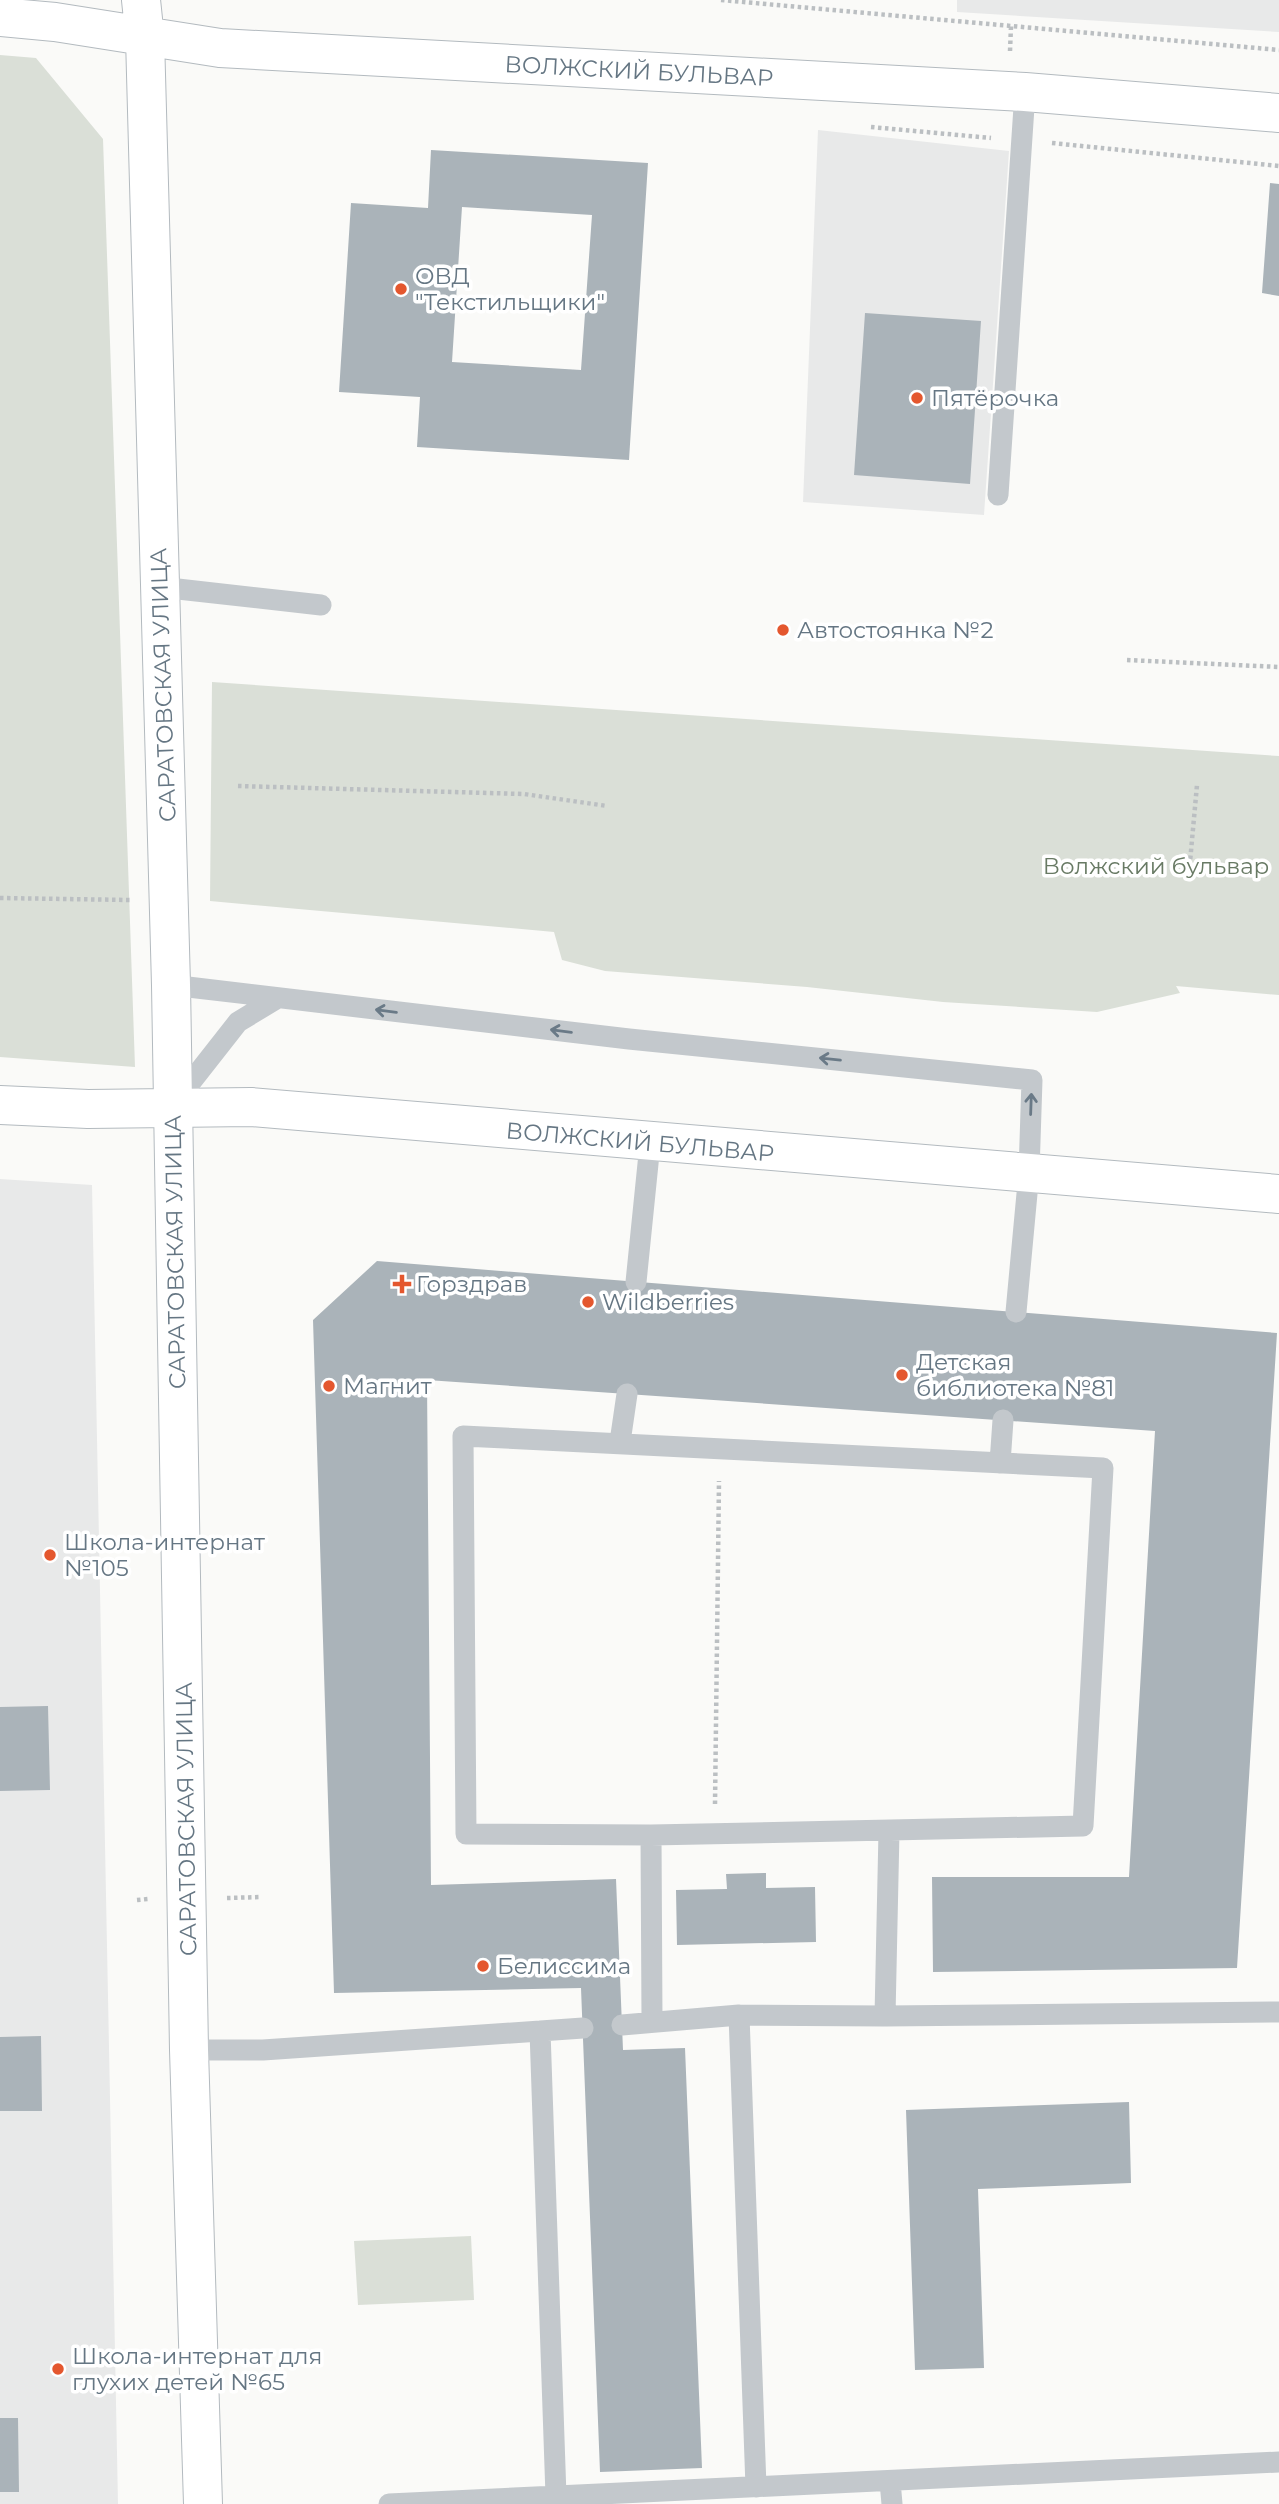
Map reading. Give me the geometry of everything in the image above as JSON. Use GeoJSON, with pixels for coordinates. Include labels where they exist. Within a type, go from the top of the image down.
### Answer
{"type":"FeatureCollection","features":[{"type":"Feature","properties":{"kind":"street","name":"САРАТОВСКАЯ УЛИЦА"},"geometry":{"type":"LineString","coordinates":[[141,0],[145,37],[171,985],[190,2050],[203,2504]]}},
{"type":"Feature","properties":{"kind":"street","name":"ВОЛЖСКИЙ БУЛЬВАР"},"geometry":{"type":"LineString","coordinates":[[0,17],[55,22],[234,48],[1025,92],[1279,113]]}},
{"type":"Feature","properties":{"kind":"street","name":"ВОЛЖСКИЙ БУЛЬВАР"},"geometry":{"type":"LineString","coordinates":[[0,1105],[88,1109],[172,1106],[251,1108],[1279,1194]]}},
{"type":"Feature","properties":{"kind":"lane"},"geometry":{"type":"LineString","coordinates":[[998,495],[1025,92]]}},
{"type":"Feature","properties":{"kind":"lane"},"geometry":{"type":"LineString","coordinates":[[160,587],[321,605]]}},
{"type":"Feature","properties":{"kind":"lane"},"geometry":{"type":"LineString","coordinates":[[171,985],[629,1039],[1032,1080],[1029,1172],[1016,1312]]}},
{"type":"Feature","properties":{"kind":"lane"},"geometry":{"type":"LineString","coordinates":[[172,1106],[238,1022],[276,999]]}},
{"type":"Feature","properties":{"kind":"lane"},"geometry":{"type":"LineString","coordinates":[[636,1282],[650,1143]]}},
{"type":"Feature","properties":{"kind":"lane"},"geometry":{"type":"LineString","coordinates":[[621,1442],[627,1394]]}},
{"type":"Feature","properties":{"kind":"lane"},"geometry":{"type":"LineString","coordinates":[[1000,1463],[1003,1420]]}},
{"type":"Feature","properties":{"kind":"lane"},"geometry":{"type":"LineString","coordinates":[[463,1436],[621,1442],[1103,1468],[1083,1826],[651,1835],[466,1834],[463,1436]]}},
{"type":"Feature","properties":{"kind":"lane"},"geometry":{"type":"LineString","coordinates":[[885,2016],[889,1831]]}},
{"type":"Feature","properties":{"kind":"lane"},"geometry":{"type":"LineString","coordinates":[[651,1835],[652,2020]]}},
{"type":"Feature","properties":{"kind":"lane"},"geometry":{"type":"LineString","coordinates":[[622,2025],[652,2020],[739,2015],[1279,2012]]}},
{"type":"Feature","properties":{"kind":"lane"},"geometry":{"type":"LineString","coordinates":[[739,2015],[756,2487]]}},
{"type":"Feature","properties":{"kind":"lane"},"geometry":{"type":"LineString","coordinates":[[190,2050],[263,2050],[583,2028]]}},
{"type":"Feature","properties":{"kind":"lane"},"geometry":{"type":"LineString","coordinates":[[540,2031],[555,2496]]}},
{"type":"Feature","properties":{"kind":"lane"},"geometry":{"type":"LineString","coordinates":[[388,2504],[555,2496],[678,2497],[756,2487],[1279,2462]]}},
{"type":"Feature","properties":{"kind":"lane"},"geometry":{"type":"LineString","coordinates":[[890,2480],[892,2504]]}},
{"type":"Feature","properties":{"kind":"path"},"geometry":{"type":"LineString","coordinates":[[721,0],[1279,50]]}},
{"type":"Feature","properties":{"kind":"path"},"geometry":{"type":"LineString","coordinates":[[1127,660],[1279,667]]}},
{"type":"Feature","properties":{"kind":"path"},"geometry":{"type":"LineString","coordinates":[[1189,873],[1197,785]]}},
{"type":"Feature","properties":{"kind":"path"},"geometry":{"type":"LineString","coordinates":[[238,786],[524,794],[607,806]]}},
{"type":"Feature","properties":{"kind":"path"},"geometry":{"type":"LineString","coordinates":[[0,898],[135,900]]}},
{"type":"Feature","properties":{"kind":"path"},"geometry":{"type":"LineString","coordinates":[[715,1833],[719,1448]]}},
{"type":"Feature","properties":{"kind":"shaded area"},"geometry":{"type":"Polygon","coordinates":[[[957,0],[1279,0],[1279,32],[957,12],[957,0]]]}},
{"type":"Feature","properties":{"kind":"shaded area"},"geometry":{"type":"Polygon","coordinates":[[[818,130],[1009,151],[984,515],[803,502],[818,130]]]}},
{"type":"Feature","properties":{"kind":"shaded area","name":"Школа-интернат №105"},"geometry":{"type":"Polygon","coordinates":[[[0,1179],[92,1185],[118,2504],[0,2504],[0,1179]]]}},
{"type":"Feature","properties":{"kind":"green space"},"geometry":{"type":"Polygon","coordinates":[[[0,55],[36,58],[103,139],[135,1067],[0,1057],[0,55]]]}},
{"type":"Feature","properties":{"kind":"green space","name":"Волжский бульвар"},"geometry":{"type":"Polygon","coordinates":[[[212,682],[1279,756],[1279,995],[1176,986],[1180,993],[1097,1012],[943,1002],[807,987],[605,971],[562,960],[554,932],[210,901],[212,682]]]}},
{"type":"Feature","properties":{"kind":"green space"},"geometry":{"type":"Polygon","coordinates":[[[471,2236],[474,2300],[358,2305],[354,2241],[471,2236]]]}},
{"type":"Feature","properties":{"kind":"building","name":"ОВД \"Текстильщики\""},"geometry":{"type":"Polygon","coordinates":[[[431,150],[648,163],[629,460],[417,447],[420,397],[339,392],[351,203],[428,208],[431,150]],[[462,207],[452,362],[581,370],[592,215],[462,207]]]}},
{"type":"Feature","properties":{"kind":"building"},"geometry":{"type":"Polygon","coordinates":[[[1270,183],[1279,184],[1279,296],[1262,293],[1270,183]]]}},
{"type":"Feature","properties":{"kind":"building","name":"Пятёрочка"},"geometry":{"type":"Polygon","coordinates":[[[865,313],[981,321],[970,484],[854,475],[865,313]]]}},
{"type":"Feature","properties":{"kind":"building"},"geometry":{"type":"Polygon","coordinates":[[[377,1261],[1277,1333],[1237,1968],[933,1972],[932,1877],[1129,1877],[1155,1431],[427,1380],[431,1885],[616,1879],[623,2050],[685,2048],[702,2468],[600,2472],[581,1988],[334,1993],[313,1320],[377,1261]]]}},
{"type":"Feature","properties":{"kind":"building"},"geometry":{"type":"Polygon","coordinates":[[[48,1706],[50,1790],[0,1791],[0,1707],[48,1706]]]}},
{"type":"Feature","properties":{"kind":"building"},"geometry":{"type":"Polygon","coordinates":[[[766,1873],[766,1888],[815,1887],[816,1942],[677,1945],[676,1890],[727,1889],[726,1874],[766,1873]]]}},
{"type":"Feature","properties":{"kind":"building"},"geometry":{"type":"Polygon","coordinates":[[[41,2036],[42,2111],[0,2111],[0,2037],[41,2036]]]}},
{"type":"Feature","properties":{"kind":"building"},"geometry":{"type":"Polygon","coordinates":[[[1129,2102],[1131,2183],[978,2189],[984,2368],[915,2370],[906,2110],[1129,2102]]]}},
{"type":"Feature","properties":{"kind":"building"},"geometry":{"type":"Polygon","coordinates":[[[0,2418],[18,2418],[19,2492],[0,2492],[0,2418]]]}},
{"type":"Feature","properties":{"kind":"place","name":"ОВД \"Текстильщики\""},"geometry":{"type":"Point","coordinates":[401,289]}},
{"type":"Feature","properties":{"kind":"place","name":"Пятёрочка"},"geometry":{"type":"Point","coordinates":[917,398]}},
{"type":"Feature","properties":{"kind":"place","name":"Автостоянка №2"},"geometry":{"type":"Point","coordinates":[783,630]}},
{"type":"Feature","properties":{"kind":"place","name":"Горздрав"},"geometry":{"type":"Point","coordinates":[402,1284]}},
{"type":"Feature","properties":{"kind":"place","name":"Wildberries"},"geometry":{"type":"Point","coordinates":[588,1302]}},
{"type":"Feature","properties":{"kind":"place","name":"Детская библиотека №81"},"geometry":{"type":"Point","coordinates":[902,1375]}},
{"type":"Feature","properties":{"kind":"place","name":"Магнит"},"geometry":{"type":"Point","coordinates":[329,1386]}},
{"type":"Feature","properties":{"kind":"place","name":"Школа-интернат №105"},"geometry":{"type":"Point","coordinates":[50,1555]}},
{"type":"Feature","properties":{"kind":"place","name":"Белиссима"},"geometry":{"type":"Point","coordinates":[483,1966]}},
{"type":"Feature","properties":{"kind":"place","name":"Школа-интернат для глухих детей №65"},"geometry":{"type":"Point","coordinates":[58,2369]}}]}
